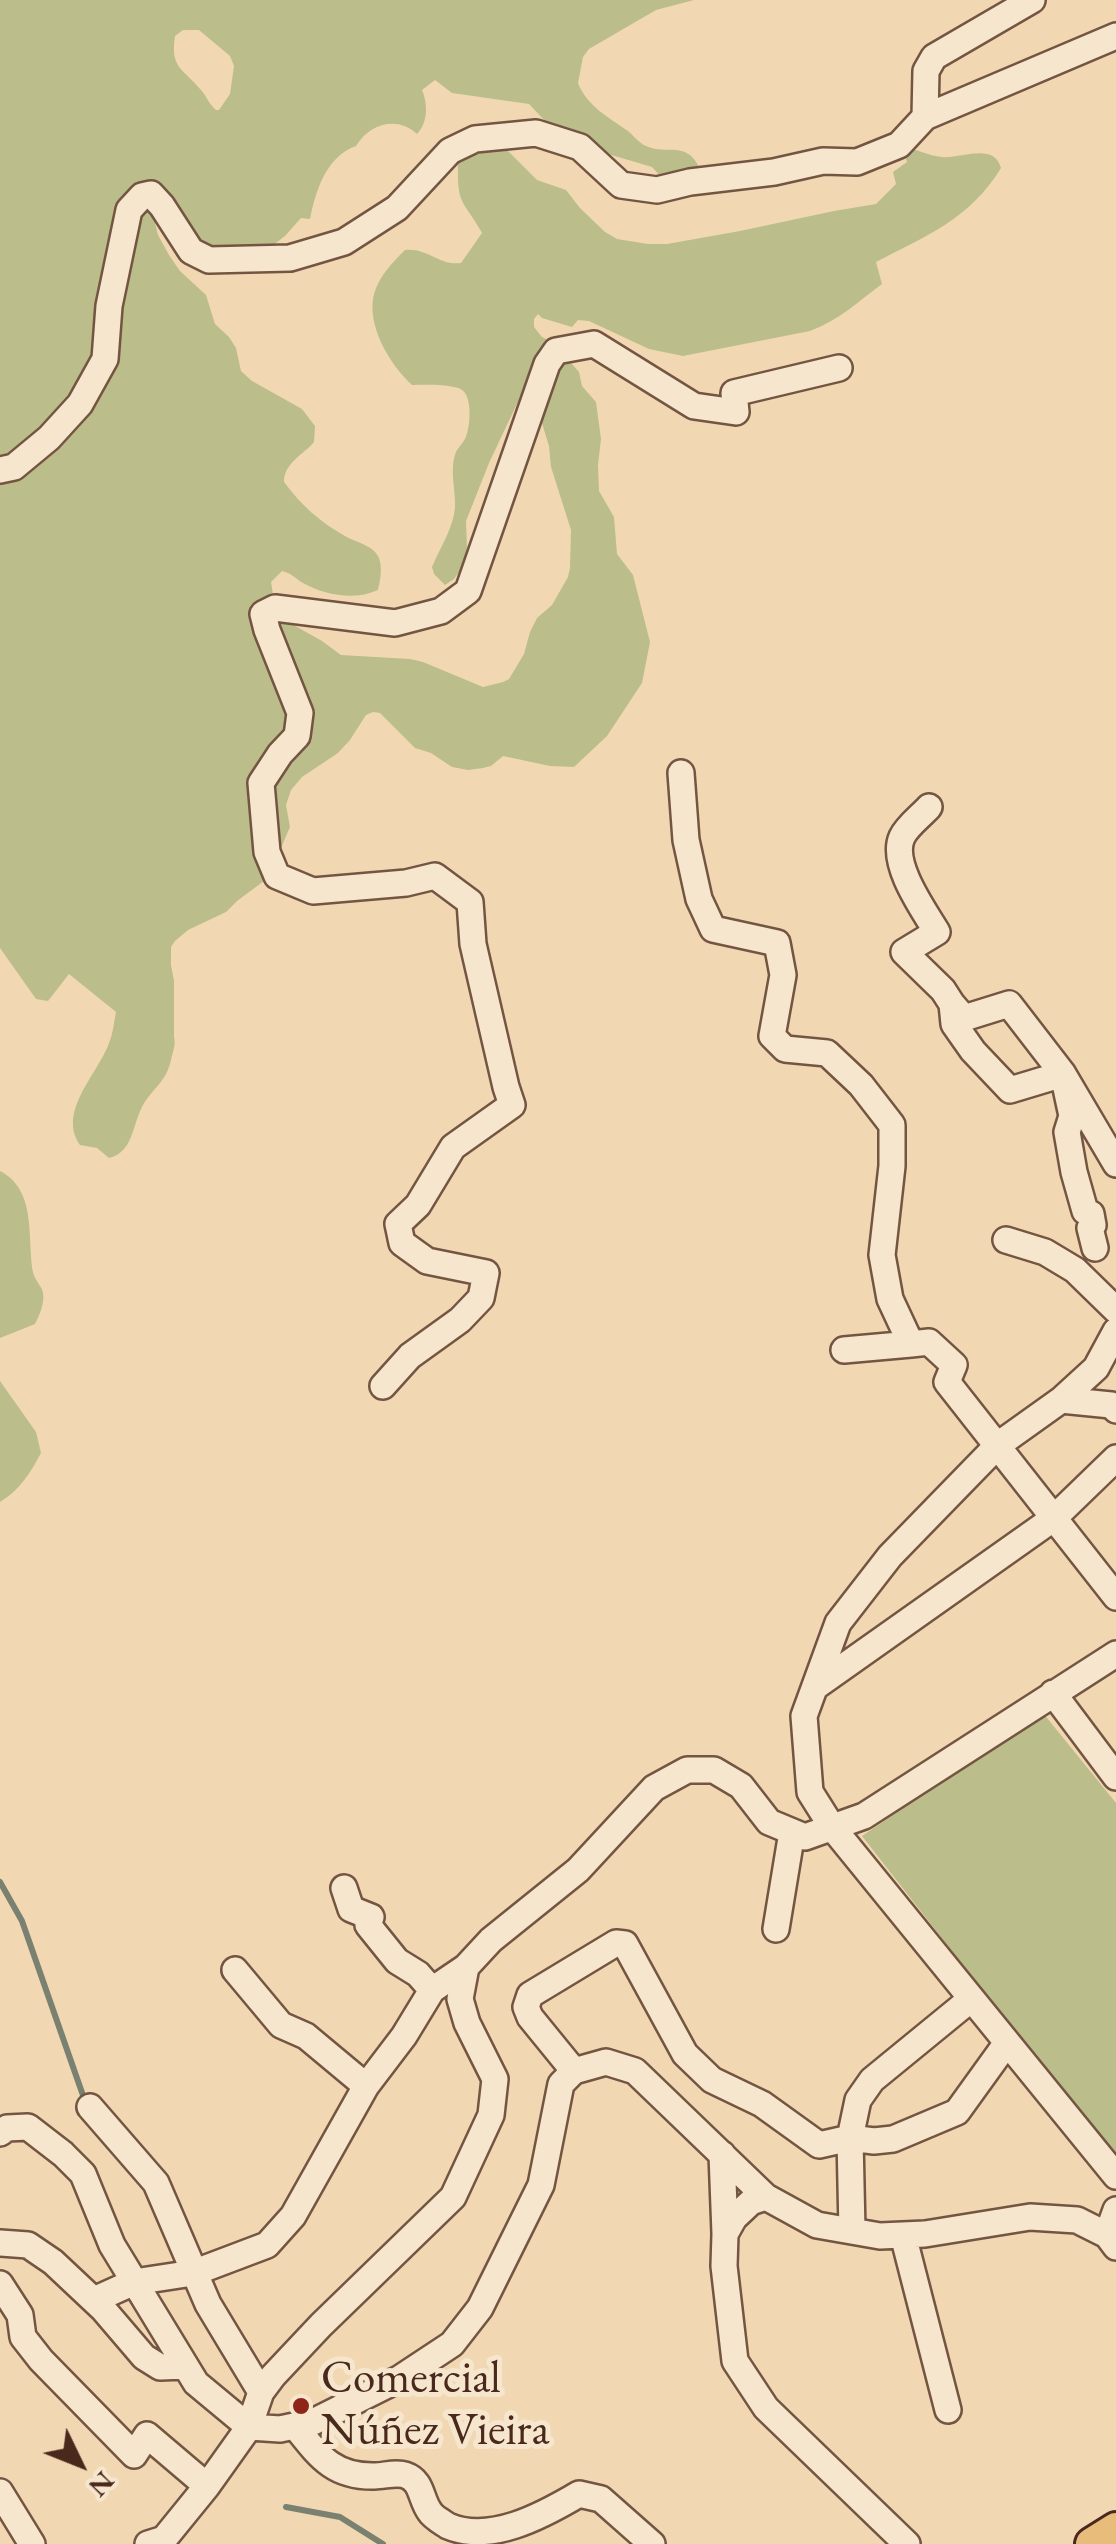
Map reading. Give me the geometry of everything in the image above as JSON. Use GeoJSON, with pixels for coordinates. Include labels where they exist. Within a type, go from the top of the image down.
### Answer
{"type":"FeatureCollection","features":[{"type":"Feature","properties":{"kind":"main road"},"geometry":{"type":"LineString","coordinates":[[1092,2544],[1116,2530]]}},
{"type":"Feature","properties":{"kind":"street"},"geometry":{"type":"LineString","coordinates":[[925,118],[926,71],[934,57],[1032,0]]}},
{"type":"Feature","properties":{"kind":"street"},"geometry":{"type":"LineString","coordinates":[[0,470],[14,466],[49,438],[80,404],[105,358],[109,306],[129,210],[142,196],[151,194],[191,252],[209,260],[290,258],[344,242],[397,208],[450,151],[475,139],[536,133],[580,147],[621,185],[657,190],[774,172],[823,160],[857,162],[899,145],[925,118],[1116,36]]}},
{"type":"Feature","properties":{"kind":"street"},"geometry":{"type":"LineString","coordinates":[[383,1386],[410,1356],[460,1320],[481,1298],[486,1273],[426,1261],[402,1243],[398,1224],[418,1206],[453,1147],[512,1105],[473,944],[470,902],[435,876],[406,883],[314,891],[277,876],[266,852],[261,782],[297,736],[300,712],[263,614],[275,608],[395,623],[441,611],[468,591],[547,364],[556,350],[594,344],[694,406],[736,412],[734,393],[840,368]]}},
{"type":"Feature","properties":{"kind":"street"},"geometry":{"type":"LineString","coordinates":[[682,773],[686,840],[698,899],[713,929],[777,944],[784,975],[772,1036],[785,1049],[827,1052],[892,1125],[892,1166],[882,1255],[890,1300],[911,1344]]}},
{"type":"Feature","properties":{"kind":"street"},"geometry":{"type":"LineString","coordinates":[[929,807],[903,834],[898,853],[914,895],[938,932],[904,952],[943,990],[964,1018],[1009,1004],[1063,1074],[1116,1164]]}},
{"type":"Feature","properties":{"kind":"street"},"geometry":{"type":"LineString","coordinates":[[952,1004],[954,1024],[1010,1090],[1063,1074]]}},
{"type":"Feature","properties":{"kind":"street"},"geometry":{"type":"LineString","coordinates":[[1063,1074],[1072,1116],[1068,1132],[1074,1172],[1085,1210],[1094,1225],[1090,1228],[1106,1242],[1075,1270]]}},
{"type":"Feature","properties":{"kind":"street"},"geometry":{"type":"LineString","coordinates":[[1006,1240],[1046,1252],[1075,1270],[1116,1310]]}},
{"type":"Feature","properties":{"kind":"street"},"geometry":{"type":"LineString","coordinates":[[1116,1331],[1096,1368],[1061,1400],[998,1445],[890,1556],[838,1623],[804,1716],[810,1792],[832,1828],[1116,2176]]}},
{"type":"Feature","properties":{"kind":"street"},"geometry":{"type":"LineString","coordinates":[[844,1350],[929,1342],[954,1366],[947,1382],[1116,1597]]}},
{"type":"Feature","properties":{"kind":"street"},"geometry":{"type":"LineString","coordinates":[[1061,1400],[1111,1405],[1116,1410]]}},
{"type":"Feature","properties":{"kind":"street"},"geometry":{"type":"LineString","coordinates":[[814,1687],[1054,1518],[1116,1458]]}},
{"type":"Feature","properties":{"kind":"street"},"geometry":{"type":"LineString","coordinates":[[94,2300],[134,2282],[193,2273],[267,2245],[293,2216],[366,2086],[432,1990],[466,1967],[491,1940],[578,1870],[654,1788],[687,1770],[714,1770],[741,1786],[769,1822],[806,1837],[864,1816],[1116,1654]]}},
{"type":"Feature","properties":{"kind":"street"},"geometry":{"type":"LineString","coordinates":[[1053,1693],[1116,1776]]}},
{"type":"Feature","properties":{"kind":"street"},"geometry":{"type":"LineString","coordinates":[[776,1929],[792,1832]]}},
{"type":"Feature","properties":{"kind":"street"},"geometry":{"type":"LineString","coordinates":[[344,1888],[351,1909],[371,1917],[368,1925],[397,1961],[418,1974],[432,1990]]}},
{"type":"Feature","properties":{"kind":"street"},"geometry":{"type":"LineString","coordinates":[[574,2070],[530,2018],[526,2007],[530,1995],[616,1943],[625,1944],[684,2054],[712,2080],[762,2104],[820,2145],[850,2138],[893,2139],[957,2112],[1006,2044]]}},
{"type":"Feature","properties":{"kind":"street"},"geometry":{"type":"LineString","coordinates":[[160,2542],[249,2428],[261,2392],[320,2325],[454,2197],[491,2115],[495,2079],[467,2023],[460,1998],[466,1967]]}},
{"type":"Feature","properties":{"kind":"street"},"geometry":{"type":"LineString","coordinates":[[235,1970],[281,2025],[306,2036],[366,2086]]}},
{"type":"Feature","properties":{"kind":"street"},"geometry":{"type":"LineString","coordinates":[[852,2231],[850,2138],[858,2100],[872,2080],[971,1998]]}},
{"type":"Feature","properties":{"kind":"street"},"geometry":{"type":"LineString","coordinates":[[0,2133],[7,2128],[28,2127],[84,2174],[112,2244],[196,2383],[249,2428],[280,2430],[313,2422],[399,2378],[452,2344],[480,2308],[541,2185],[561,2084],[574,2070],[606,2062],[635,2072],[766,2198],[818,2225],[880,2236],[925,2234],[1030,2218],[1077,2220],[1112,2241],[1116,2210]]}},
{"type":"Feature","properties":{"kind":"street"},"geometry":{"type":"LineString","coordinates":[[90,2107],[156,2182],[208,2304],[261,2392]]}},
{"type":"Feature","properties":{"kind":"street"},"geometry":{"type":"LineString","coordinates":[[722,2154],[724,2266],[735,2361],[766,2408],[907,2544]]}},
{"type":"Feature","properties":{"kind":"street"},"geometry":{"type":"LineString","coordinates":[[725,2234],[734,2218],[751,2202],[766,2198]]}},
{"type":"Feature","properties":{"kind":"street"},"geometry":{"type":"LineString","coordinates":[[903,2235],[948,2410]]}},
{"type":"Feature","properties":{"kind":"street"},"geometry":{"type":"LineString","coordinates":[[0,2243],[28,2245],[53,2262],[94,2300],[144,2358],[160,2367],[186,2366]]}},
{"type":"Feature","properties":{"kind":"street"},"geometry":{"type":"LineString","coordinates":[[0,2284],[20,2315],[24,2337],[41,2360],[134,2455],[147,2435],[207,2486]]}},
{"type":"Feature","properties":{"kind":"street"},"geometry":{"type":"LineString","coordinates":[[294,2426],[321,2459],[340,2472],[371,2476],[404,2474],[418,2483],[430,2512],[456,2532],[482,2539],[518,2530],[580,2494],[602,2499],[652,2544]]}},
{"type":"Feature","properties":{"kind":"street"},"geometry":{"type":"LineString","coordinates":[[0,2492],[32,2544]]}},
{"type":"Feature","properties":{"kind":"green space"},"geometry":{"type":"Polygon","coordinates":[[[0,0],[694,0],[656,10],[589,49],[583,57],[578,83],[593,105],[641,143],[654,149],[683,151],[700,169],[662,178],[652,167],[564,141],[529,104],[452,93],[435,80],[422,90],[426,113],[417,134],[393,124],[369,132],[330,166],[319,186],[310,219],[301,218],[263,253],[215,257],[153,214],[169,255],[206,295],[215,324],[236,348],[241,371],[302,409],[315,426],[314,442],[291,464],[284,482],[319,519],[371,549],[379,559],[378,590],[359,595],[321,591],[282,571],[271,582],[280,614],[341,655],[410,659],[483,687],[509,679],[524,654],[537,618],[552,605],[568,577],[571,530],[534,397],[523,391],[466,521],[464,565],[445,585],[434,574],[432,567],[454,515],[453,465],[467,435],[469,403],[465,393],[456,388],[412,385],[382,344],[372,306],[379,281],[405,250],[461,263],[482,233],[461,198],[459,152],[504,147],[537,180],[566,190],[605,232],[617,239],[648,244],[667,244],[876,204],[896,184],[893,172],[907,162],[902,148],[942,157],[984,154],[997,160],[1001,168],[975,201],[946,224],[876,262],[882,284],[839,316],[810,331],[683,356],[649,349],[589,321],[578,320],[572,327],[538,314],[534,327],[579,372],[582,386],[596,402],[601,439],[599,491],[614,517],[617,554],[633,575],[650,642],[642,683],[607,736],[574,767],[503,756],[483,768],[452,767],[415,748],[380,713],[366,715],[338,753],[302,777],[291,790],[286,805],[290,827],[268,878],[226,912],[188,930],[171,947],[175,1043],[171,1060],[166,1074],[142,1107],[127,1144],[117,1155],[109,1158],[97,1148],[80,1145],[73,1119],[109,1043],[116,1012],[69,974],[48,1001],[36,999],[0,948],[0,0]],[[183,30],[175,36],[174,55],[179,67],[219,110],[230,94],[234,66],[230,56],[199,30],[183,30]]]}},
{"type":"Feature","properties":{"kind":"green space"},"geometry":{"type":"Polygon","coordinates":[[[0,1171],[12,1179],[25,1202],[33,1272],[43,1297],[35,1324],[0,1338],[0,1171]]]}},
{"type":"Feature","properties":{"kind":"green space"},"geometry":{"type":"Polygon","coordinates":[[[0,1381],[36,1432],[41,1453],[24,1480],[0,1502],[0,1381]]]}},
{"type":"Feature","properties":{"kind":"green space"},"geometry":{"type":"Polygon","coordinates":[[[1043,1713],[1116,1803],[1116,2161],[862,1836],[1043,1713]]]}},
{"type":"Feature","properties":{"kind":"waterway"},"geometry":{"type":"LineString","coordinates":[[0,1882],[22,1921],[86,2104]]}},
{"type":"Feature","properties":{"kind":"waterway"},"geometry":{"type":"LineString","coordinates":[[286,2507],[340,2517],[383,2544]]}},
{"type":"Feature","properties":{"kind":"place","name":"Comercial Núñez Vieira"},"geometry":{"type":"Point","coordinates":[301,2406]}}]}
